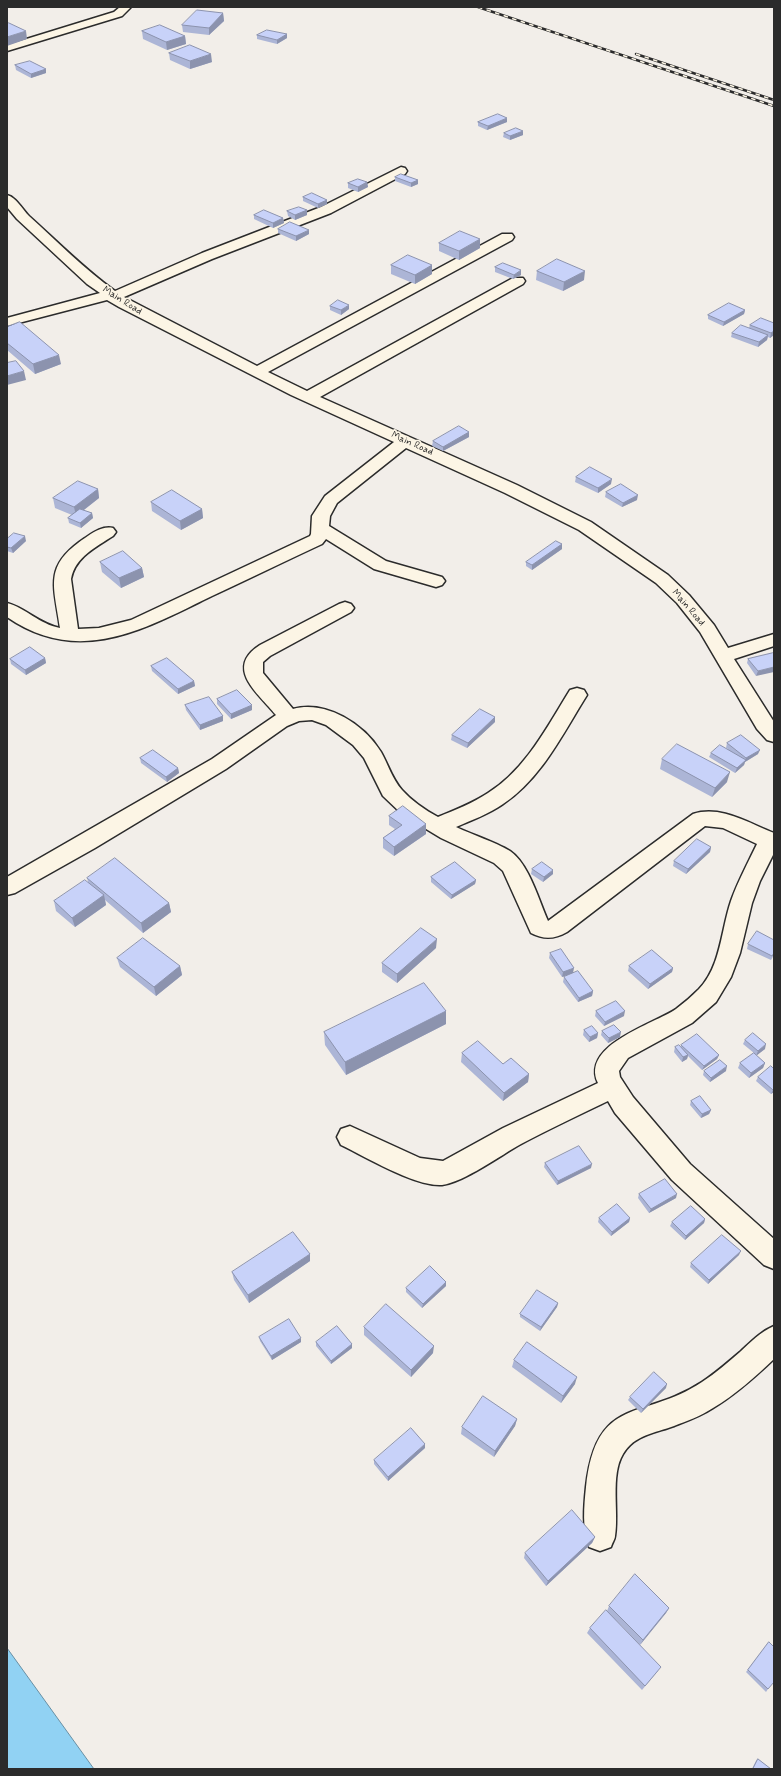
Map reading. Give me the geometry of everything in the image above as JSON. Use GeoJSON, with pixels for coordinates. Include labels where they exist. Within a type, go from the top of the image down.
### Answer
{"type":"FeatureCollection","features":[{"type":"Feature","properties":{"kind":"street"},"geometry":{"type":"LineString","coordinates":[[7,48],[118,14],[126,7]]}},
{"type":"Feature","properties":{"kind":"street"},"geometry":{"type":"LineString","coordinates":[[7,322],[111,296],[206,256],[326,210],[401,171]]}},
{"type":"Feature","properties":{"kind":"street","name":"Main Road"},"geometry":{"type":"LineString","coordinates":[[7,199],[22,216],[92,282],[111,296],[152,319],[308,397],[511,489],[585,526],[662,579],[683,599],[707,629],[764,724],[774,736]]}},
{"type":"Feature","properties":{"kind":"street"},"geometry":{"type":"LineString","coordinates":[[257,372],[507,237]]}},
{"type":"Feature","properties":{"kind":"street"},"geometry":{"type":"LineString","coordinates":[[308,397],[518,281]]}},
{"type":"Feature","properties":{"kind":"street"},"geometry":{"type":"LineString","coordinates":[[7,609],[33,626],[70,635],[95,635],[138,624],[308,545],[320,536],[321,516],[331,500],[405,441]]}},
{"type":"Feature","properties":{"kind":"street"},"geometry":{"type":"LineString","coordinates":[[321,528],[380,565],[436,582]]}},
{"type":"Feature","properties":{"kind":"street"},"geometry":{"type":"LineString","coordinates":[[70,635],[62,579],[63,570],[75,554],[107,532]]}},
{"type":"Feature","properties":{"kind":"street"},"geometry":{"type":"LineString","coordinates":[[289,718],[254,675],[252,662],[257,655],[267,649],[345,608]]}},
{"type":"Feature","properties":{"kind":"street"},"geometry":{"type":"LineString","coordinates":[[723,656],[774,640]]}},
{"type":"Feature","properties":{"kind":"street"},"geometry":{"type":"LineString","coordinates":[[439,826],[497,798],[512,785],[528,769],[577,695]]}},
{"type":"Feature","properties":{"kind":"street"},"geometry":{"type":"LineString","coordinates":[[7,887],[219,764],[275,725],[301,714],[316,713],[332,720],[363,743],[372,755],[383,780],[398,800],[428,821],[502,857],[511,866],[518,877],[539,927],[543,930],[548,930],[559,926],[700,819],[710,818],[728,822],[772,841],[749,881],[741,903],[729,952],[719,977],[708,995],[684,1016],[619,1051],[613,1057],[607,1071],[608,1078],[613,1087],[629,1110],[681,1172],[774,1256]]}},
{"type":"Feature","properties":{"kind":"street"},"geometry":{"type":"LineString","coordinates":[[350,1137],[415,1168],[429,1172],[443,1173],[457,1168],[512,1136],[613,1087]]}},
{"type":"Feature","properties":{"kind":"street"},"geometry":{"type":"LineString","coordinates":[[600,1536],[603,1471],[608,1451],[616,1437],[631,1426],[689,1406],[703,1398],[723,1384],[774,1340]]}},
{"type":"Feature","properties":{"kind":"water"},"geometry":{"type":"Polygon","coordinates":[[[7,1648],[94,1769],[7,1769],[7,1648]]]}},
{"type":"Feature","properties":{"kind":"building"},"geometry":{"type":"Polygon","coordinates":[[[197,10],[223,13],[209,28],[182,25],[197,10]]]}},
{"type":"Feature","properties":{"kind":"building"},"geometry":{"type":"Polygon","coordinates":[[[9,23],[26,31],[7,37],[7,24],[9,23]]]}},
{"type":"Feature","properties":{"kind":"building"},"geometry":{"type":"Polygon","coordinates":[[[160,25],[185,36],[166,42],[142,31],[160,25]]]}},
{"type":"Feature","properties":{"kind":"building"},"geometry":{"type":"Polygon","coordinates":[[[267,30],[287,34],[277,40],[257,35],[267,30]]]}},
{"type":"Feature","properties":{"kind":"building"},"geometry":{"type":"Polygon","coordinates":[[[190,45],[211,54],[190,61],[169,53],[190,45]]]}},
{"type":"Feature","properties":{"kind":"building"},"geometry":{"type":"Polygon","coordinates":[[[30,61],[46,69],[31,74],[15,65],[30,61]]]}},
{"type":"Feature","properties":{"kind":"building"},"geometry":{"type":"Polygon","coordinates":[[[498,114],[507,118],[488,126],[478,122],[498,114]]]}},
{"type":"Feature","properties":{"kind":"building"},"geometry":{"type":"Polygon","coordinates":[[[516,128],[523,131],[510,136],[504,133],[516,128]]]}},
{"type":"Feature","properties":{"kind":"building"},"geometry":{"type":"Polygon","coordinates":[[[401,174],[418,180],[411,183],[395,177],[401,174]]]}},
{"type":"Feature","properties":{"kind":"building"},"geometry":{"type":"Polygon","coordinates":[[[358,179],[367,182],[358,187],[348,183],[358,179]]]}},
{"type":"Feature","properties":{"kind":"building"},"geometry":{"type":"Polygon","coordinates":[[[312,193],[327,200],[318,204],[303,197],[312,193]]]}},
{"type":"Feature","properties":{"kind":"building"},"geometry":{"type":"Polygon","coordinates":[[[299,207],[307,210],[295,215],[287,211],[299,207]]]}},
{"type":"Feature","properties":{"kind":"building"},"geometry":{"type":"Polygon","coordinates":[[[264,210],[283,218],[273,223],[254,215],[264,210]]]}},
{"type":"Feature","properties":{"kind":"building"},"geometry":{"type":"Polygon","coordinates":[[[290,222],[309,230],[296,236],[278,229],[290,222]]]}},
{"type":"Feature","properties":{"kind":"building"},"geometry":{"type":"Polygon","coordinates":[[[460,231],[480,239],[459,251],[439,243],[460,231]]]}},
{"type":"Feature","properties":{"kind":"building"},"geometry":{"type":"Polygon","coordinates":[[[408,255],[432,265],[415,275],[391,265],[408,255]]]}},
{"type":"Feature","properties":{"kind":"building"},"geometry":{"type":"Polygon","coordinates":[[[557,259],[585,271],[564,282],[537,271],[557,259]]]}},
{"type":"Feature","properties":{"kind":"building"},"geometry":{"type":"Polygon","coordinates":[[[503,263],[521,270],[514,275],[495,267],[503,263]]]}},
{"type":"Feature","properties":{"kind":"building"},"geometry":{"type":"Polygon","coordinates":[[[338,300],[349,305],[341,310],[330,306],[338,300]]]}},
{"type":"Feature","properties":{"kind":"building"},"geometry":{"type":"Polygon","coordinates":[[[729,303],[745,310],[724,322],[708,315],[729,303]]]}},
{"type":"Feature","properties":{"kind":"building"},"geometry":{"type":"Polygon","coordinates":[[[761,318],[774,323],[774,331],[771,333],[750,325],[761,318]]]}},
{"type":"Feature","properties":{"kind":"building"},"geometry":{"type":"Polygon","coordinates":[[[20,322],[59,355],[33,364],[7,343],[7,327],[20,322]]]}},
{"type":"Feature","properties":{"kind":"building"},"geometry":{"type":"Polygon","coordinates":[[[741,325],[768,335],[759,342],[732,333],[741,325]]]}},
{"type":"Feature","properties":{"kind":"building"},"geometry":{"type":"Polygon","coordinates":[[[16,361],[24,371],[7,376],[7,363],[16,361]]]}},
{"type":"Feature","properties":{"kind":"building"},"geometry":{"type":"Polygon","coordinates":[[[459,426],[469,432],[443,447],[433,441],[459,426]]]}},
{"type":"Feature","properties":{"kind":"building"},"geometry":{"type":"Polygon","coordinates":[[[590,467],[612,479],[598,488],[576,477],[590,467]]]}},
{"type":"Feature","properties":{"kind":"building"},"geometry":{"type":"Polygon","coordinates":[[[78,481],[98,489],[74,507],[53,498],[78,481]]]}},
{"type":"Feature","properties":{"kind":"building"},"geometry":{"type":"Polygon","coordinates":[[[621,484],[638,495],[623,503],[606,492],[621,484]]]}},
{"type":"Feature","properties":{"kind":"building"},"geometry":{"type":"Polygon","coordinates":[[[172,490],[202,509],[180,521],[151,502],[172,490]]]}},
{"type":"Feature","properties":{"kind":"building"},"geometry":{"type":"Polygon","coordinates":[[[80,509],[92,513],[80,523],[68,518],[80,509]]]}},
{"type":"Feature","properties":{"kind":"building"},"geometry":{"type":"Polygon","coordinates":[[[14,533],[25,536],[11,548],[7,547],[7,539],[14,533]]]}},
{"type":"Feature","properties":{"kind":"building"},"geometry":{"type":"Polygon","coordinates":[[[556,541],[562,544],[532,565],[526,562],[556,541]]]}},
{"type":"Feature","properties":{"kind":"building"},"geometry":{"type":"Polygon","coordinates":[[[123,551],[142,568],[119,578],[100,562],[123,551]]]}},
{"type":"Feature","properties":{"kind":"building"},"geometry":{"type":"Polygon","coordinates":[[[30,647],[45,658],[25,670],[10,659],[30,647]]]}},
{"type":"Feature","properties":{"kind":"building"},"geometry":{"type":"Polygon","coordinates":[[[773,653],[774,667],[758,671],[748,659],[773,653]]]}},
{"type":"Feature","properties":{"kind":"building"},"geometry":{"type":"Polygon","coordinates":[[[167,658],[194,681],[178,689],[151,666],[167,658]]]}},
{"type":"Feature","properties":{"kind":"building"},"geometry":{"type":"Polygon","coordinates":[[[237,690],[252,705],[231,714],[217,699],[237,690]]]}},
{"type":"Feature","properties":{"kind":"building"},"geometry":{"type":"Polygon","coordinates":[[[209,697],[223,716],[200,725],[185,705],[209,697]]]}},
{"type":"Feature","properties":{"kind":"building"},"geometry":{"type":"Polygon","coordinates":[[[480,709],[495,717],[468,743],[452,735],[480,709]]]}},
{"type":"Feature","properties":{"kind":"building"},"geometry":{"type":"Polygon","coordinates":[[[741,735],[760,750],[746,758],[727,743],[741,735]]]}},
{"type":"Feature","properties":{"kind":"building"},"geometry":{"type":"Polygon","coordinates":[[[677,744],[730,772],[715,788],[662,759],[677,744]]]}},
{"type":"Feature","properties":{"kind":"building"},"geometry":{"type":"Polygon","coordinates":[[[720,745],[746,760],[737,768],[711,753],[720,745]]]}},
{"type":"Feature","properties":{"kind":"building"},"geometry":{"type":"Polygon","coordinates":[[[153,750],[178,768],[166,777],[140,758],[153,750]]]}},
{"type":"Feature","properties":{"kind":"building"},"geometry":{"type":"Polygon","coordinates":[[[403,806],[426,824],[394,847],[383,838],[402,825],[389,816],[403,806]]]}},
{"type":"Feature","properties":{"kind":"building"},"geometry":{"type":"Polygon","coordinates":[[[697,839],[711,847],[688,869],[674,861],[697,839]]]}},
{"type":"Feature","properties":{"kind":"building"},"geometry":{"type":"Polygon","coordinates":[[[115,858],[169,903],[141,923],[87,878],[115,858]]]}},
{"type":"Feature","properties":{"kind":"building"},"geometry":{"type":"Polygon","coordinates":[[[455,862],[476,880],[452,895],[431,877],[455,862]]]}},
{"type":"Feature","properties":{"kind":"building"},"geometry":{"type":"Polygon","coordinates":[[[542,862],[553,870],[544,877],[532,869],[542,862]]]}},
{"type":"Feature","properties":{"kind":"building"},"geometry":{"type":"Polygon","coordinates":[[[85,880],[104,895],[72,918],[54,901],[85,880]]]}},
{"type":"Feature","properties":{"kind":"building"},"geometry":{"type":"Polygon","coordinates":[[[421,928],[437,939],[397,974],[382,963],[421,928]]]}},
{"type":"Feature","properties":{"kind":"building"},"geometry":{"type":"Polygon","coordinates":[[[757,931],[774,940],[774,953],[772,956],[748,944],[757,931]]]}},
{"type":"Feature","properties":{"kind":"building"},"geometry":{"type":"Polygon","coordinates":[[[143,938],[180,966],[154,987],[117,958],[143,938]]]}},
{"type":"Feature","properties":{"kind":"building"},"geometry":{"type":"Polygon","coordinates":[[[561,949],[574,968],[563,972],[550,953],[561,949]]]}},
{"type":"Feature","properties":{"kind":"building"},"geometry":{"type":"Polygon","coordinates":[[[652,950],[673,968],[650,984],[629,966],[652,950]]]}},
{"type":"Feature","properties":{"kind":"building"},"geometry":{"type":"Polygon","coordinates":[[[578,971],[593,991],[579,998],[564,977],[578,971]]]}},
{"type":"Feature","properties":{"kind":"building"},"geometry":{"type":"Polygon","coordinates":[[[424,983],[446,1011],[345,1062],[324,1032],[424,983]]]}},
{"type":"Feature","properties":{"kind":"building"},"geometry":{"type":"Polygon","coordinates":[[[616,1001],[625,1011],[605,1022],[596,1011],[616,1001]]]}},
{"type":"Feature","properties":{"kind":"building"},"geometry":{"type":"Polygon","coordinates":[[[614,1025],[621,1032],[609,1038],[602,1031],[614,1025]]]}},
{"type":"Feature","properties":{"kind":"building"},"geometry":{"type":"Polygon","coordinates":[[[592,1026],[598,1033],[590,1037],[584,1030],[592,1026]]]}},
{"type":"Feature","properties":{"kind":"building"},"geometry":{"type":"Polygon","coordinates":[[[753,1033],[766,1044],[758,1051],[745,1040],[753,1033]]]}},
{"type":"Feature","properties":{"kind":"building"},"geometry":{"type":"Polygon","coordinates":[[[697,1034],[719,1055],[704,1066],[681,1045],[697,1034]]]}},
{"type":"Feature","properties":{"kind":"building"},"geometry":{"type":"Polygon","coordinates":[[[478,1041],[503,1064],[511,1058],[529,1074],[504,1093],[462,1053],[478,1041]]]}},
{"type":"Feature","properties":{"kind":"building"},"geometry":{"type":"Polygon","coordinates":[[[679,1045],[688,1055],[683,1057],[675,1047],[679,1045]]]}},
{"type":"Feature","properties":{"kind":"building"},"geometry":{"type":"Polygon","coordinates":[[[754,1053],[765,1063],[751,1073],[740,1063],[754,1053]]]}},
{"type":"Feature","properties":{"kind":"building"},"geometry":{"type":"Polygon","coordinates":[[[720,1060],[727,1066],[711,1078],[704,1071],[720,1060]]]}},
{"type":"Feature","properties":{"kind":"building"},"geometry":{"type":"Polygon","coordinates":[[[771,1066],[774,1069],[773,1090],[758,1077],[771,1066]]]}},
{"type":"Feature","properties":{"kind":"building"},"geometry":{"type":"Polygon","coordinates":[[[700,1096],[711,1110],[702,1114],[691,1101],[700,1096]]]}},
{"type":"Feature","properties":{"kind":"building"},"geometry":{"type":"Polygon","coordinates":[[[579,1146],[592,1164],[558,1181],[545,1163],[579,1146]]]}},
{"type":"Feature","properties":{"kind":"building"},"geometry":{"type":"Polygon","coordinates":[[[665,1179],[677,1194],[651,1209],[639,1194],[665,1179]]]}},
{"type":"Feature","properties":{"kind":"building"},"geometry":{"type":"Polygon","coordinates":[[[617,1204],[630,1218],[612,1232],[599,1218],[617,1204]]]}},
{"type":"Feature","properties":{"kind":"building"},"geometry":{"type":"Polygon","coordinates":[[[691,1206],[705,1219],[686,1236],[672,1222],[691,1206]]]}},
{"type":"Feature","properties":{"kind":"building"},"geometry":{"type":"Polygon","coordinates":[[[293,1232],[310,1254],[248,1295],[232,1272],[293,1232]]]}},
{"type":"Feature","properties":{"kind":"building"},"geometry":{"type":"Polygon","coordinates":[[[722,1235],[741,1251],[709,1280],[691,1263],[722,1235]]]}},
{"type":"Feature","properties":{"kind":"building"},"geometry":{"type":"Polygon","coordinates":[[[430,1266],[446,1282],[423,1304],[406,1288],[430,1266]]]}},
{"type":"Feature","properties":{"kind":"building"},"geometry":{"type":"Polygon","coordinates":[[[537,1290],[558,1303],[541,1327],[520,1314],[537,1290]]]}},
{"type":"Feature","properties":{"kind":"building"},"geometry":{"type":"Polygon","coordinates":[[[386,1304],[434,1346],[411,1370],[364,1327],[386,1304]]]}},
{"type":"Feature","properties":{"kind":"building"},"geometry":{"type":"Polygon","coordinates":[[[289,1319],[301,1338],[271,1356],[259,1337],[289,1319]]]}},
{"type":"Feature","properties":{"kind":"building"},"geometry":{"type":"Polygon","coordinates":[[[337,1326],[352,1344],[331,1361],[316,1342],[337,1326]]]}},
{"type":"Feature","properties":{"kind":"building"},"geometry":{"type":"Polygon","coordinates":[[[527,1342],[577,1377],[563,1396],[514,1360],[527,1342]]]}},
{"type":"Feature","properties":{"kind":"building"},"geometry":{"type":"Polygon","coordinates":[[[654,1372],[667,1384],[643,1409],[630,1397],[654,1372]]]}},
{"type":"Feature","properties":{"kind":"building"},"geometry":{"type":"Polygon","coordinates":[[[483,1396],[517,1419],[495,1451],[462,1427],[483,1396]]]}},
{"type":"Feature","properties":{"kind":"building"},"geometry":{"type":"Polygon","coordinates":[[[411,1428],[425,1444],[388,1477],[374,1460],[411,1428]]]}},
{"type":"Feature","properties":{"kind":"building"},"geometry":{"type":"Polygon","coordinates":[[[572,1510],[595,1537],[548,1581],[525,1553],[572,1510]]]}},
{"type":"Feature","properties":{"kind":"building"},"geometry":{"type":"Polygon","coordinates":[[[635,1574],[669,1608],[643,1640],[609,1606],[635,1574]]]}},
{"type":"Feature","properties":{"kind":"building"},"geometry":{"type":"Polygon","coordinates":[[[606,1610],[661,1667],[645,1686],[590,1628],[606,1610]]]}},
{"type":"Feature","properties":{"kind":"building"},"geometry":{"type":"Polygon","coordinates":[[[769,1642],[774,1647],[774,1682],[768,1689],[748,1670],[769,1642]]]}},
{"type":"Feature","properties":{"kind":"building"},"geometry":{"type":"Polygon","coordinates":[[[758,1759],[771,1769],[753,1769],[758,1759]]]}},
{"type":"Feature","properties":{"kind":"railway"},"geometry":{"type":"LineString","coordinates":[[478,7],[774,106]]}},
{"type":"Feature","properties":{"kind":"railway"},"geometry":{"type":"LineString","coordinates":[[636,54],[774,100]]}}]}
